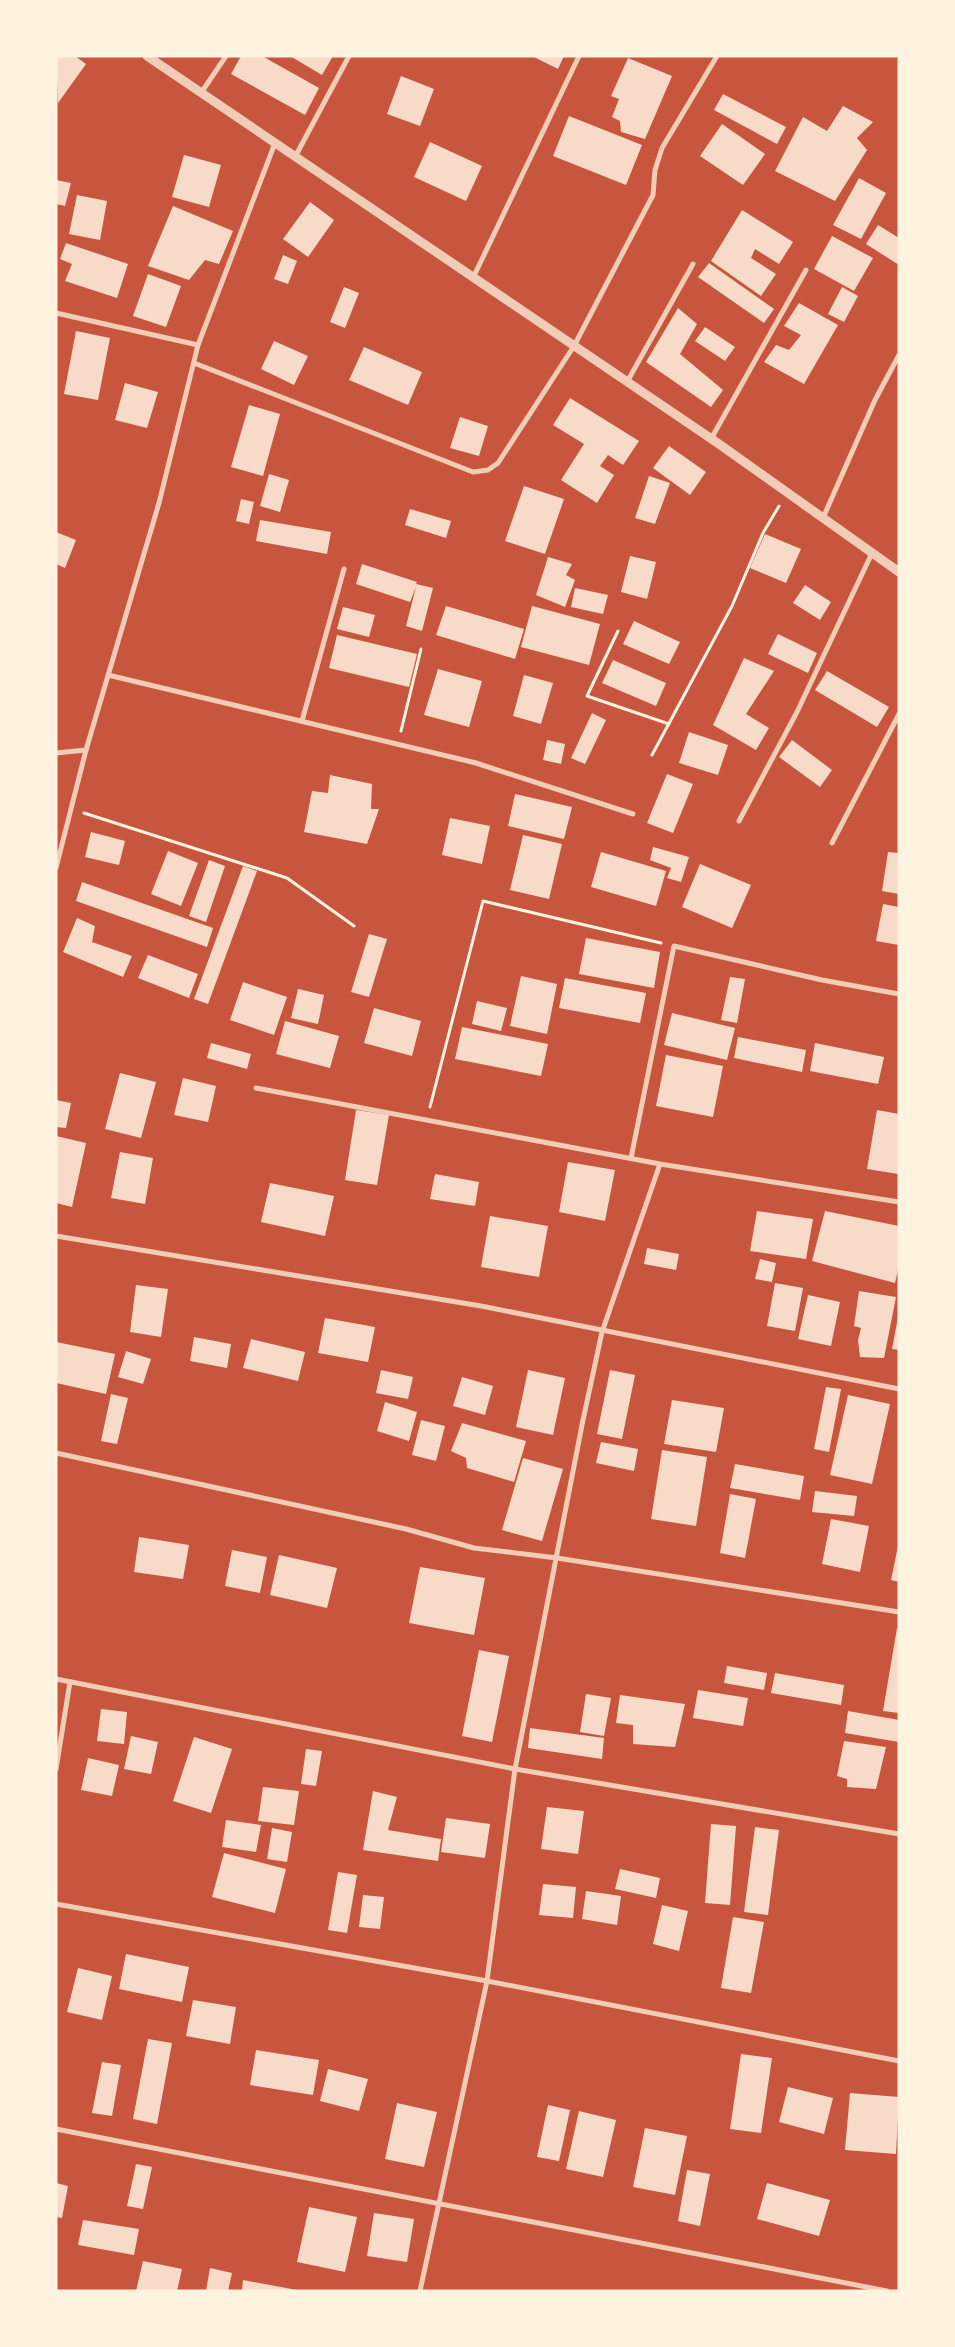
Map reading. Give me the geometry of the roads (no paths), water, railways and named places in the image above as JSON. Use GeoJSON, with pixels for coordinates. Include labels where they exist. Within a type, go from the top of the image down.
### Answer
{"type":"FeatureCollection","features":[{"type":"Feature","properties":{"kind":"street"},"geometry":{"type":"LineString","coordinates":[[147,56],[711,439],[899,572]]}},
{"type":"Feature","properties":{"kind":"street"},"geometry":{"type":"LineString","coordinates":[[201,93],[226,56]]}},
{"type":"Feature","properties":{"kind":"street"},"geometry":{"type":"LineString","coordinates":[[295,157],[349,56]]}},
{"type":"Feature","properties":{"kind":"street"},"geometry":{"type":"LineString","coordinates":[[473,278],[579,56]]}},
{"type":"Feature","properties":{"kind":"street"},"geometry":{"type":"LineString","coordinates":[[194,363],[474,472],[488,470],[498,463],[574,346],[653,195],[656,170],[662,148],[717,56]]}},
{"type":"Feature","properties":{"kind":"street"},"geometry":{"type":"LineString","coordinates":[[56,868],[86,750],[159,503],[198,345],[275,143]]}},
{"type":"Feature","properties":{"kind":"street"},"geometry":{"type":"LineString","coordinates":[[626,382],[693,264]]}},
{"type":"Feature","properties":{"kind":"street"},"geometry":{"type":"LineString","coordinates":[[711,439],[806,270]]}},
{"type":"Feature","properties":{"kind":"street"},"geometry":{"type":"LineString","coordinates":[[56,313],[198,345]]}},
{"type":"Feature","properties":{"kind":"street"},"geometry":{"type":"LineString","coordinates":[[823,518],[875,400],[899,355]]}},
{"type":"Feature","properties":{"kind":"street"},"geometry":{"type":"LineString","coordinates":[[739,821],[797,712],[872,553]]}},
{"type":"Feature","properties":{"kind":"street"},"geometry":{"type":"LineString","coordinates":[[302,721],[344,569]]}},
{"type":"Feature","properties":{"kind":"street"},"geometry":{"type":"LineString","coordinates":[[108,675],[476,763],[633,814]]}},
{"type":"Feature","properties":{"kind":"street"},"geometry":{"type":"LineString","coordinates":[[832,843],[899,714]]}},
{"type":"Feature","properties":{"kind":"street"},"geometry":{"type":"LineString","coordinates":[[56,753],[86,750]]}},
{"type":"Feature","properties":{"kind":"street"},"geometry":{"type":"LineString","coordinates":[[630,1158],[674,946],[822,980],[899,994]]}},
{"type":"Feature","properties":{"kind":"street"},"geometry":{"type":"LineString","coordinates":[[256,1088],[660,1164],[899,1202]]}},
{"type":"Feature","properties":{"kind":"street"},"geometry":{"type":"LineString","coordinates":[[420,2291],[487,1981],[515,1769],[602,1332],[660,1164]]}},
{"type":"Feature","properties":{"kind":"street"},"geometry":{"type":"LineString","coordinates":[[56,1236],[481,1306],[602,1332],[899,1389]]}},
{"type":"Feature","properties":{"kind":"street"},"geometry":{"type":"LineString","coordinates":[[56,1453],[406,1529],[474,1548],[557,1558],[899,1612]]}},
{"type":"Feature","properties":{"kind":"street"},"geometry":{"type":"LineString","coordinates":[[56,1679],[515,1769],[899,1834]]}},
{"type":"Feature","properties":{"kind":"street"},"geometry":{"type":"LineString","coordinates":[[56,1769],[70,1682]]}},
{"type":"Feature","properties":{"kind":"street"},"geometry":{"type":"LineString","coordinates":[[56,1904],[487,1981],[899,2061]]}},
{"type":"Feature","properties":{"kind":"street"},"geometry":{"type":"LineString","coordinates":[[56,2129],[887,2291]]}}]}
